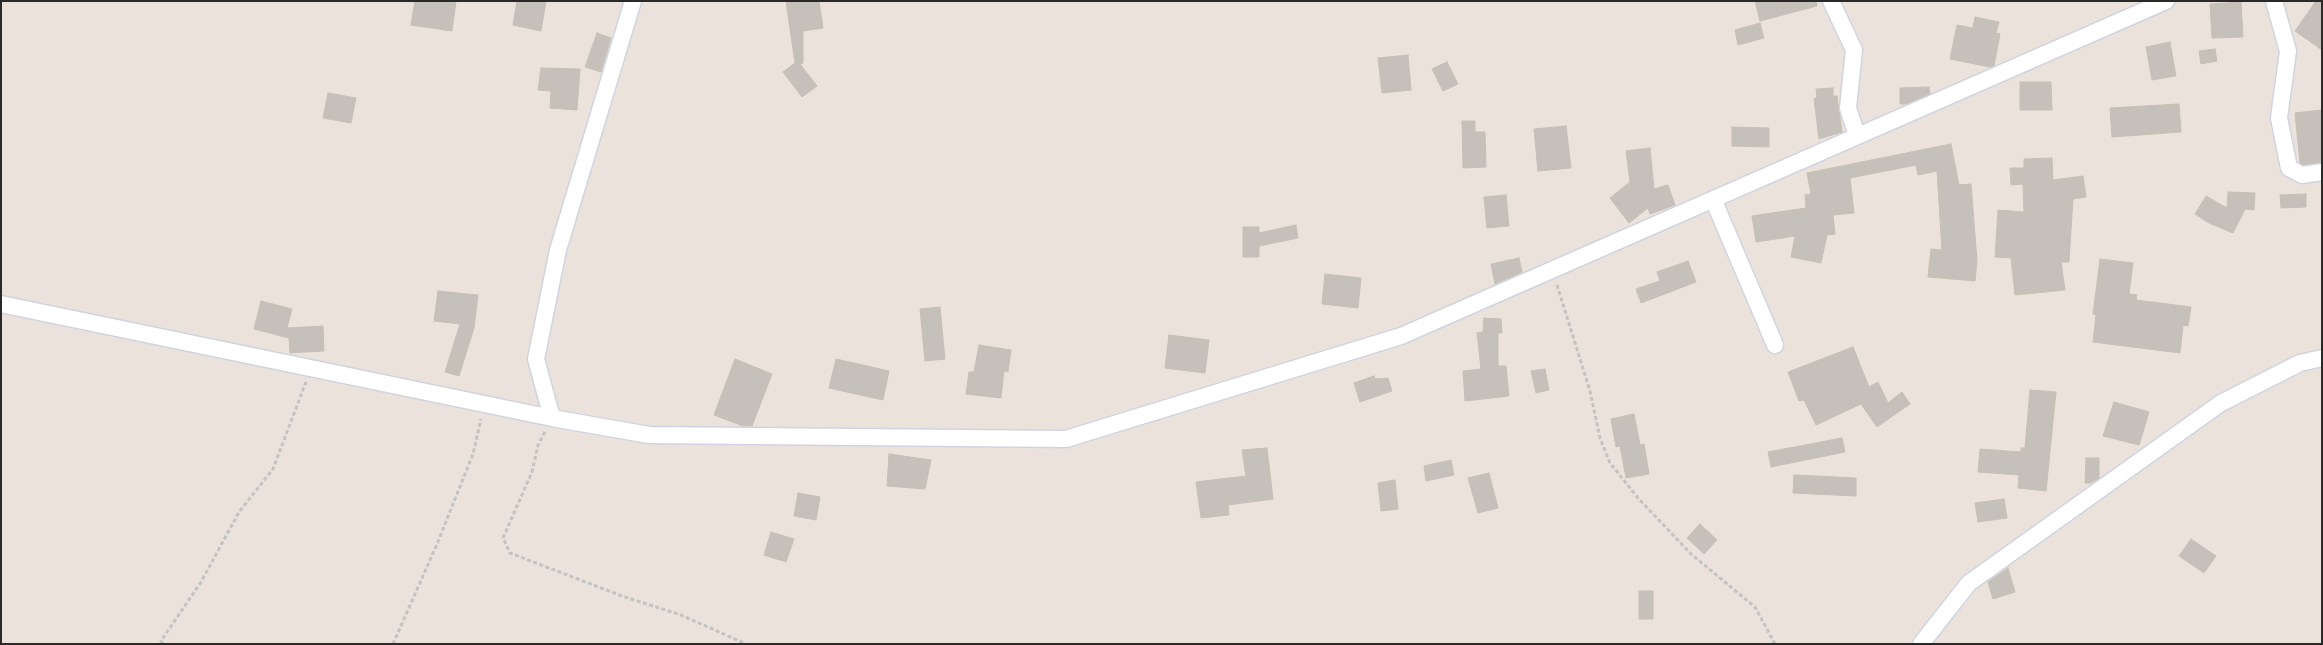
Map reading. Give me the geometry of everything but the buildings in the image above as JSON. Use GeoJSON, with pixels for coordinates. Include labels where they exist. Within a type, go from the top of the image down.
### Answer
{"type":"FeatureCollection","features":[{"type":"Feature","properties":{"kind":"street"},"geometry":{"type":"LineString","coordinates":[[552,418],[536,359],[558,250],[633,1]]}},
{"type":"Feature","properties":{"kind":"street"},"geometry":{"type":"LineString","coordinates":[[1831,1],[1854,50],[1848,108],[1857,136]]}},
{"type":"Feature","properties":{"kind":"street"},"geometry":{"type":"LineString","coordinates":[[1,304],[552,418],[649,435],[1066,439],[1401,336],[2166,1]]}},
{"type":"Feature","properties":{"kind":"street"},"geometry":{"type":"LineString","coordinates":[[2274,1],[2288,51],[2279,118],[2289,168],[2302,175],[2322,172]]}},
{"type":"Feature","properties":{"kind":"street"},"geometry":{"type":"LineString","coordinates":[[1713,199],[1775,345]]}},
{"type":"Feature","properties":{"kind":"street"},"geometry":{"type":"LineString","coordinates":[[1922,644],[1969,583],[2221,403],[2300,363],[2322,358]]}},
{"type":"Feature","properties":{"kind":"path"},"geometry":{"type":"LineString","coordinates":[[1552,270],[1590,391],[1600,438],[1610,463],[1638,498],[1691,554],[1755,607],[1775,644]]}},
{"type":"Feature","properties":{"kind":"path"},"geometry":{"type":"LineString","coordinates":[[161,643],[201,582],[239,512],[273,470],[287,429],[301,398],[310,368]]}},
{"type":"Feature","properties":{"kind":"path"},"geometry":{"type":"LineString","coordinates":[[393,644],[466,472],[485,404]]}},
{"type":"Feature","properties":{"kind":"path"},"geometry":{"type":"LineString","coordinates":[[552,418],[538,445],[532,472],[503,538],[510,553],[622,596],[682,615],[746,644]]}}]}
